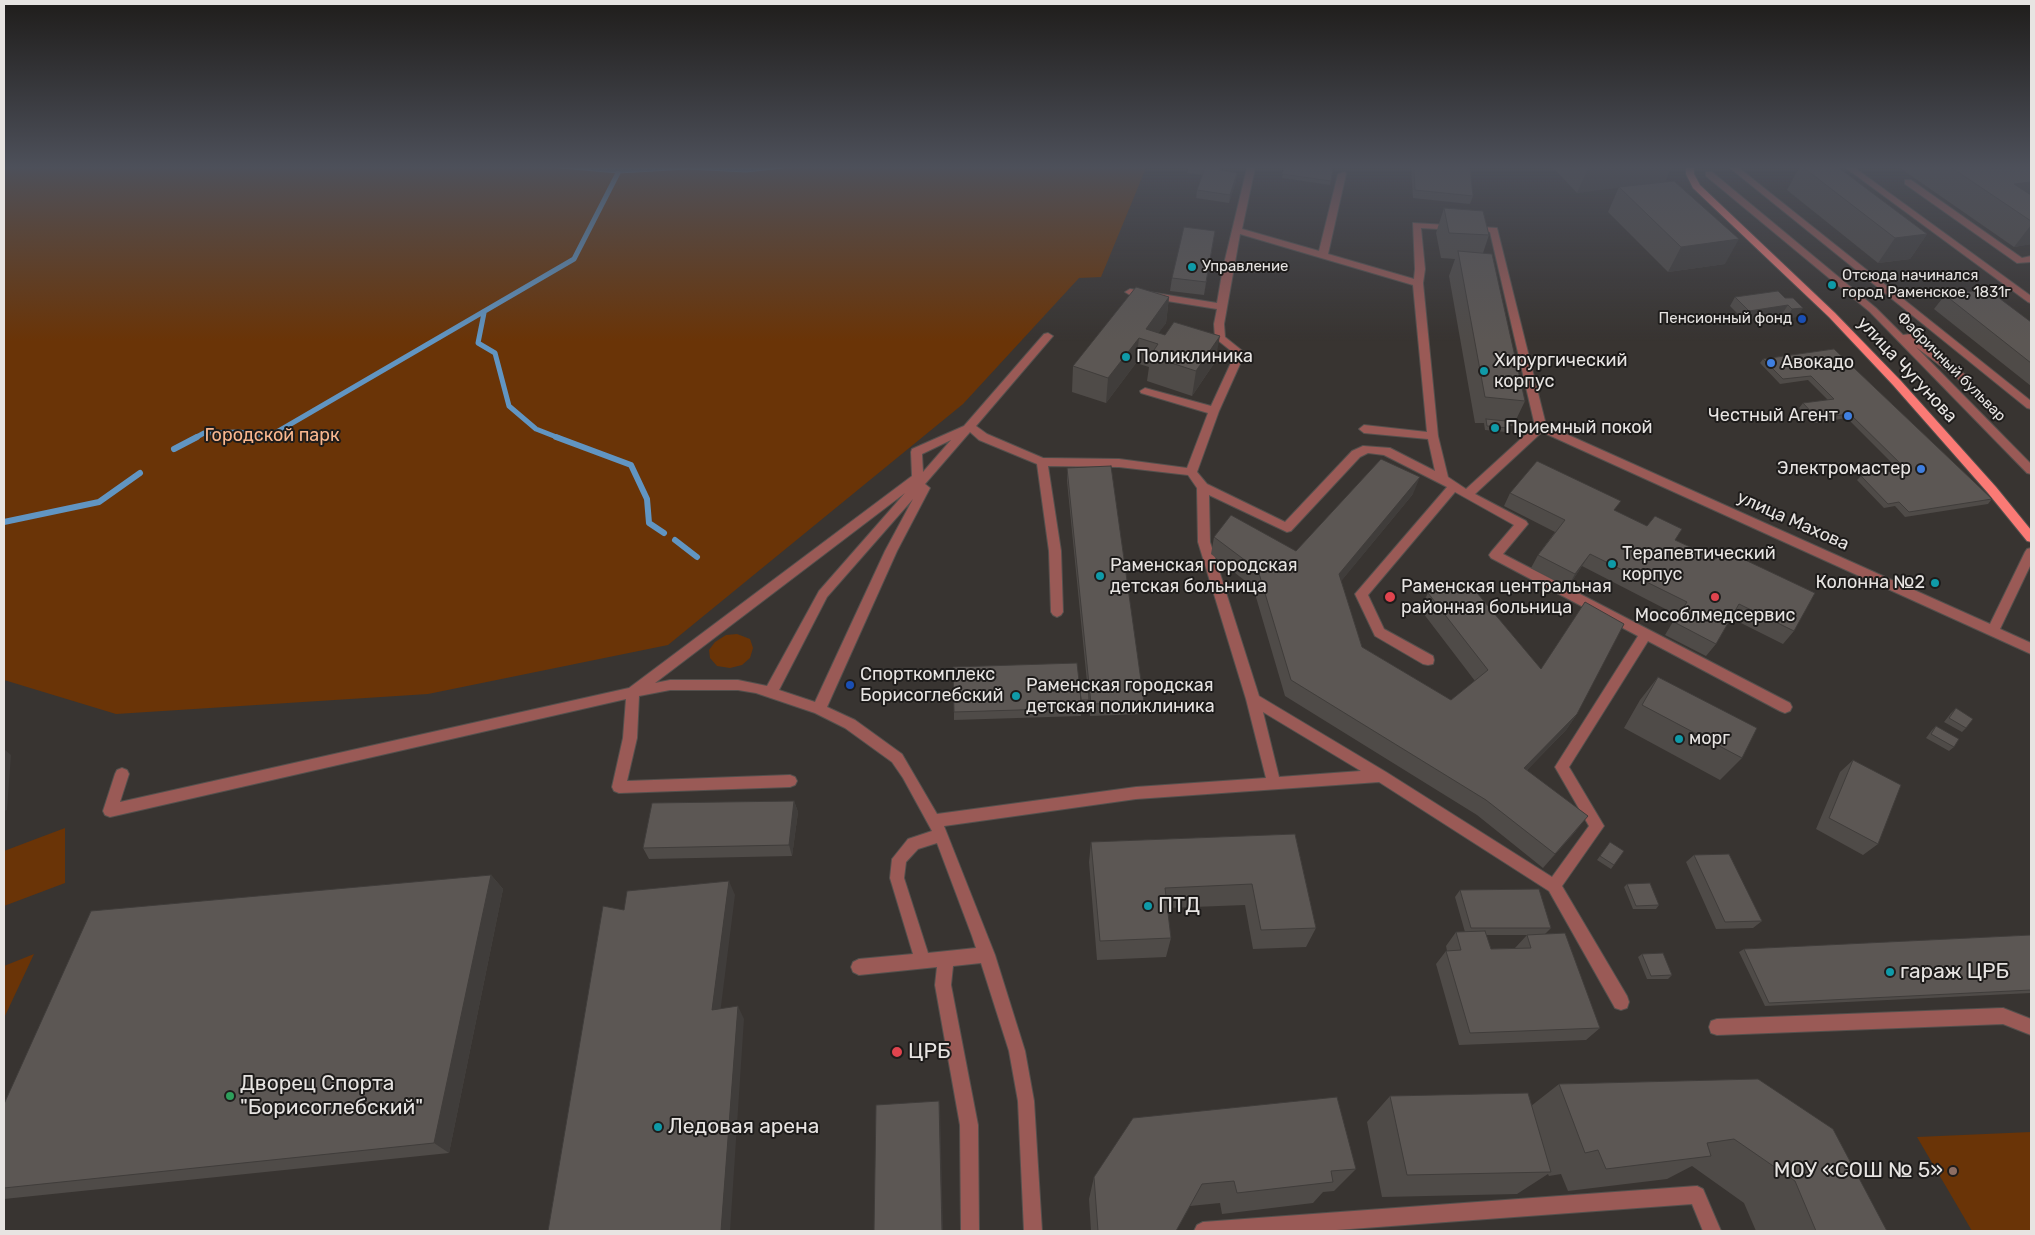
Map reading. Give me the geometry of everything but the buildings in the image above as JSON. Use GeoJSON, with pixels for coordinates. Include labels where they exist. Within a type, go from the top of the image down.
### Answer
{"type":"FeatureCollection","features":[{"type":"Feature","properties":{"kind":"main road","name":"улица Чугунова"},"geometry":{"type":"LineString","coordinates":[[1738,226],[1832,315],[1897,383],[1988,484],[2031,538]]}},
{"type":"Feature","properties":{"kind":"street"},"geometry":{"type":"LineString","coordinates":[[1191,472],[1214,411],[1240,353],[1220,338],[1218,324],[1237,226]]}},
{"type":"Feature","properties":{"kind":"street"},"geometry":{"type":"LineString","coordinates":[[1323,254],[1330,226]]}},
{"type":"Feature","properties":{"kind":"street"},"geometry":{"type":"LineString","coordinates":[[1416,226],[1420,269],[1418,283],[1434,436],[1448,483]]}},
{"type":"Feature","properties":{"kind":"street"},"geometry":{"type":"LineString","coordinates":[[1426,226],[1494,230],[1541,427],[1467,495]]}},
{"type":"Feature","properties":{"kind":"street","name":"Фабричный бульвар"},"geometry":{"type":"LineString","coordinates":[[1771,226],[1873,310],[2031,470]]}},
{"type":"Feature","properties":{"kind":"street"},"geometry":{"type":"LineString","coordinates":[[1806,226],[2031,406]]}},
{"type":"Feature","properties":{"kind":"street"},"geometry":{"type":"LineString","coordinates":[[1929,226],[2031,300]]}},
{"type":"Feature","properties":{"kind":"street"},"geometry":{"type":"LineString","coordinates":[[1970,226],[2020,261],[2031,260]]}},
{"type":"Feature","properties":{"kind":"street"},"geometry":{"type":"LineString","coordinates":[[1236,230],[1418,283]]}},
{"type":"Feature","properties":{"kind":"street"},"geometry":{"type":"LineString","coordinates":[[1130,292],[1222,307]]}},
{"type":"Feature","properties":{"kind":"street"},"geometry":{"type":"LineString","coordinates":[[1873,310],[1967,381]]}},
{"type":"Feature","properties":{"kind":"street"},"geometry":{"type":"LineString","coordinates":[[771,692],[823,594],[1048,336]]}},
{"type":"Feature","properties":{"kind":"street"},"geometry":{"type":"LineString","coordinates":[[1145,391],[1214,411]]}},
{"type":"Feature","properties":{"kind":"street"},"geometry":{"type":"LineString","coordinates":[[970,427],[983,437],[1042,462],[1118,463],[1191,472],[1203,487],[1287,528],[1356,454],[1367,449],[1386,452],[1448,483],[1522,524],[1495,555],[1785,707]]}},
{"type":"Feature","properties":{"kind":"street"},"geometry":{"type":"LineString","coordinates":[[790,781],[619,787],[630,738],[633,692],[918,476],[916,452],[970,427]]}},
{"type":"Feature","properties":{"kind":"street","name":"улица Махова"},"geometry":{"type":"LineString","coordinates":[[1541,427],[2031,649]]}},
{"type":"Feature","properties":{"kind":"street"},"geometry":{"type":"LineString","coordinates":[[1364,429],[1434,436]]}},
{"type":"Feature","properties":{"kind":"street"},"geometry":{"type":"LineString","coordinates":[[1042,462],[1055,551],[1057,612]]}},
{"type":"Feature","properties":{"kind":"street"},"geometry":{"type":"LineString","coordinates":[[819,709],[892,551],[931,472]]}},
{"type":"Feature","properties":{"kind":"street"},"geometry":{"type":"LineString","coordinates":[[1428,660],[1379,632],[1361,594],[1448,483]]}},
{"type":"Feature","properties":{"kind":"street"},"geometry":{"type":"LineString","coordinates":[[1203,487],[1204,542],[1252,699],[1274,783]]}},
{"type":"Feature","properties":{"kind":"street"},"geometry":{"type":"LineString","coordinates":[[1993,631],[2031,552]]}},
{"type":"Feature","properties":{"kind":"street"},"geometry":{"type":"LineString","coordinates":[[1554,886],[1597,826],[1562,767],[1646,634]]}},
{"type":"Feature","properties":{"kind":"street"},"geometry":{"type":"LineString","coordinates":[[122,774],[110,811],[670,685],[738,685],[771,692],[819,709],[850,724],[897,758],[941,835],[987,956],[1017,1051],[1026,1101],[1033,1231]]}},
{"type":"Feature","properties":{"kind":"street"},"geometry":{"type":"LineString","coordinates":[[1252,699],[1381,776],[1554,886],[1621,1002]]}},
{"type":"Feature","properties":{"kind":"street"},"geometry":{"type":"LineString","coordinates":[[934,821],[1136,793],[1381,776]]}},
{"type":"Feature","properties":{"kind":"street"},"geometry":{"type":"LineString","coordinates":[[923,961],[896,878],[899,859],[913,844],[941,835]]}},
{"type":"Feature","properties":{"kind":"street"},"geometry":{"type":"LineString","coordinates":[[859,967],[987,956]]}},
{"type":"Feature","properties":{"kind":"street"},"geometry":{"type":"LineString","coordinates":[[946,959],[943,985],[969,1125],[970,1231]]}},
{"type":"Feature","properties":{"kind":"street"},"geometry":{"type":"LineString","coordinates":[[1717,1027],[2003,1016],[2031,1027]]}},
{"type":"Feature","properties":{"kind":"street"},"geometry":{"type":"LineString","coordinates":[[1203,1231],[1697,1195],[1712,1231]]}},
{"type":"Feature","properties":{"kind":"green space","name":"Городской парк"},"geometry":{"type":"Polygon","coordinates":[[[4,226],[1122,226],[1101,277],[1079,278],[963,404],[668,645],[428,694],[116,714],[4,680],[4,226]]]}},
{"type":"Feature","properties":{"kind":"green space"},"geometry":{"type":"Polygon","coordinates":[[[737,634],[750,639],[753,648],[750,658],[742,665],[730,668],[717,666],[710,658],[709,650],[715,642],[726,635],[737,634]]]}},
{"type":"Feature","properties":{"kind":"green space"},"geometry":{"type":"Polygon","coordinates":[[[65,828],[65,883],[4,906],[4,851],[65,828]]]}},
{"type":"Feature","properties":{"kind":"green space"},"geometry":{"type":"Polygon","coordinates":[[[34,954],[4,1018],[4,966],[34,954]]]}},
{"type":"Feature","properties":{"kind":"green space"},"geometry":{"type":"Polygon","coordinates":[[[2031,1132],[2031,1231],[1972,1231],[1917,1137],[2031,1132]]]}},
{"type":"Feature","properties":{"kind":"waterway"},"geometry":{"type":"LineString","coordinates":[[195,438],[204,433],[239,432],[270,436],[574,259],[591,226]]}},
{"type":"Feature","properties":{"kind":"waterway"},"geometry":{"type":"LineString","coordinates":[[484,313],[478,343],[495,353],[509,406],[536,429],[559,438]]}},
{"type":"Feature","properties":{"kind":"waterway"},"geometry":{"type":"LineString","coordinates":[[174,449],[197,437]]}},
{"type":"Feature","properties":{"kind":"waterway"},"geometry":{"type":"LineString","coordinates":[[556,437],[631,465],[647,499],[649,523],[664,533]]}},
{"type":"Feature","properties":{"kind":"waterway"},"geometry":{"type":"LineString","coordinates":[[4,522],[99,502],[140,473]]}},
{"type":"Feature","properties":{"kind":"waterway"},"geometry":{"type":"LineString","coordinates":[[675,540],[697,557]]}},
{"type":"Feature","properties":{"kind":"place","name":"Управление"},"geometry":{"type":"Point","coordinates":[1192,267]}},
{"type":"Feature","properties":{"kind":"place","name":"Отсюда начинался город Раменское, 1831г"},"geometry":{"type":"Point","coordinates":[1832,285]}},
{"type":"Feature","properties":{"kind":"place","name":"Пенсионный фонд"},"geometry":{"type":"Point","coordinates":[1802,319]}},
{"type":"Feature","properties":{"kind":"place","name":"Поликлиника"},"geometry":{"type":"Point","coordinates":[1126,357]}},
{"type":"Feature","properties":{"kind":"place","name":"Авокадо"},"geometry":{"type":"Point","coordinates":[1771,363]}},
{"type":"Feature","properties":{"kind":"place","name":"Хирургический корпус"},"geometry":{"type":"Point","coordinates":[1484,371]}},
{"type":"Feature","properties":{"kind":"place","name":"Честный Агент"},"geometry":{"type":"Point","coordinates":[1848,416]}},
{"type":"Feature","properties":{"kind":"place","name":"Приемный покой"},"geometry":{"type":"Point","coordinates":[1495,428]}},
{"type":"Feature","properties":{"kind":"place","name":"Электромастер"},"geometry":{"type":"Point","coordinates":[1921,469]}},
{"type":"Feature","properties":{"kind":"place","name":"Терапевтический корпус"},"geometry":{"type":"Point","coordinates":[1612,564]}},
{"type":"Feature","properties":{"kind":"place","name":"Раменская городская детская больница"},"geometry":{"type":"Point","coordinates":[1100,576]}},
{"type":"Feature","properties":{"kind":"place","name":"Колонна №2"},"geometry":{"type":"Point","coordinates":[1935,583]}},
{"type":"Feature","properties":{"kind":"place","name":"Раменская центральная районная больница"},"geometry":{"type":"Point","coordinates":[1390,597]}},
{"type":"Feature","properties":{"kind":"place","name":"Мособлмедсервис"},"geometry":{"type":"Point","coordinates":[1715,597]}},
{"type":"Feature","properties":{"kind":"place","name":"Спорткомплекс Борисоглебский"},"geometry":{"type":"Point","coordinates":[850,685]}},
{"type":"Feature","properties":{"kind":"place","name":"Раменская городская детская поликлиника"},"geometry":{"type":"Point","coordinates":[1016,696]}},
{"type":"Feature","properties":{"kind":"place","name":"морг"},"geometry":{"type":"Point","coordinates":[1679,739]}},
{"type":"Feature","properties":{"kind":"place","name":"ПТД"},"geometry":{"type":"Point","coordinates":[1148,906]}},
{"type":"Feature","properties":{"kind":"place","name":"гараж ЦРБ"},"geometry":{"type":"Point","coordinates":[1890,972]}},
{"type":"Feature","properties":{"kind":"place","name":"ЦРБ"},"geometry":{"type":"Point","coordinates":[897,1052]}},
{"type":"Feature","properties":{"kind":"place","name":"Дворец Спорта \"Борисоглебский\""},"geometry":{"type":"Point","coordinates":[230,1096]}},
{"type":"Feature","properties":{"kind":"place","name":"Ледовая арена"},"geometry":{"type":"Point","coordinates":[658,1127]}},
{"type":"Feature","properties":{"kind":"place","name":"МОУ «СОШ № 5»"},"geometry":{"type":"Point","coordinates":[1953,1171]}}]}
